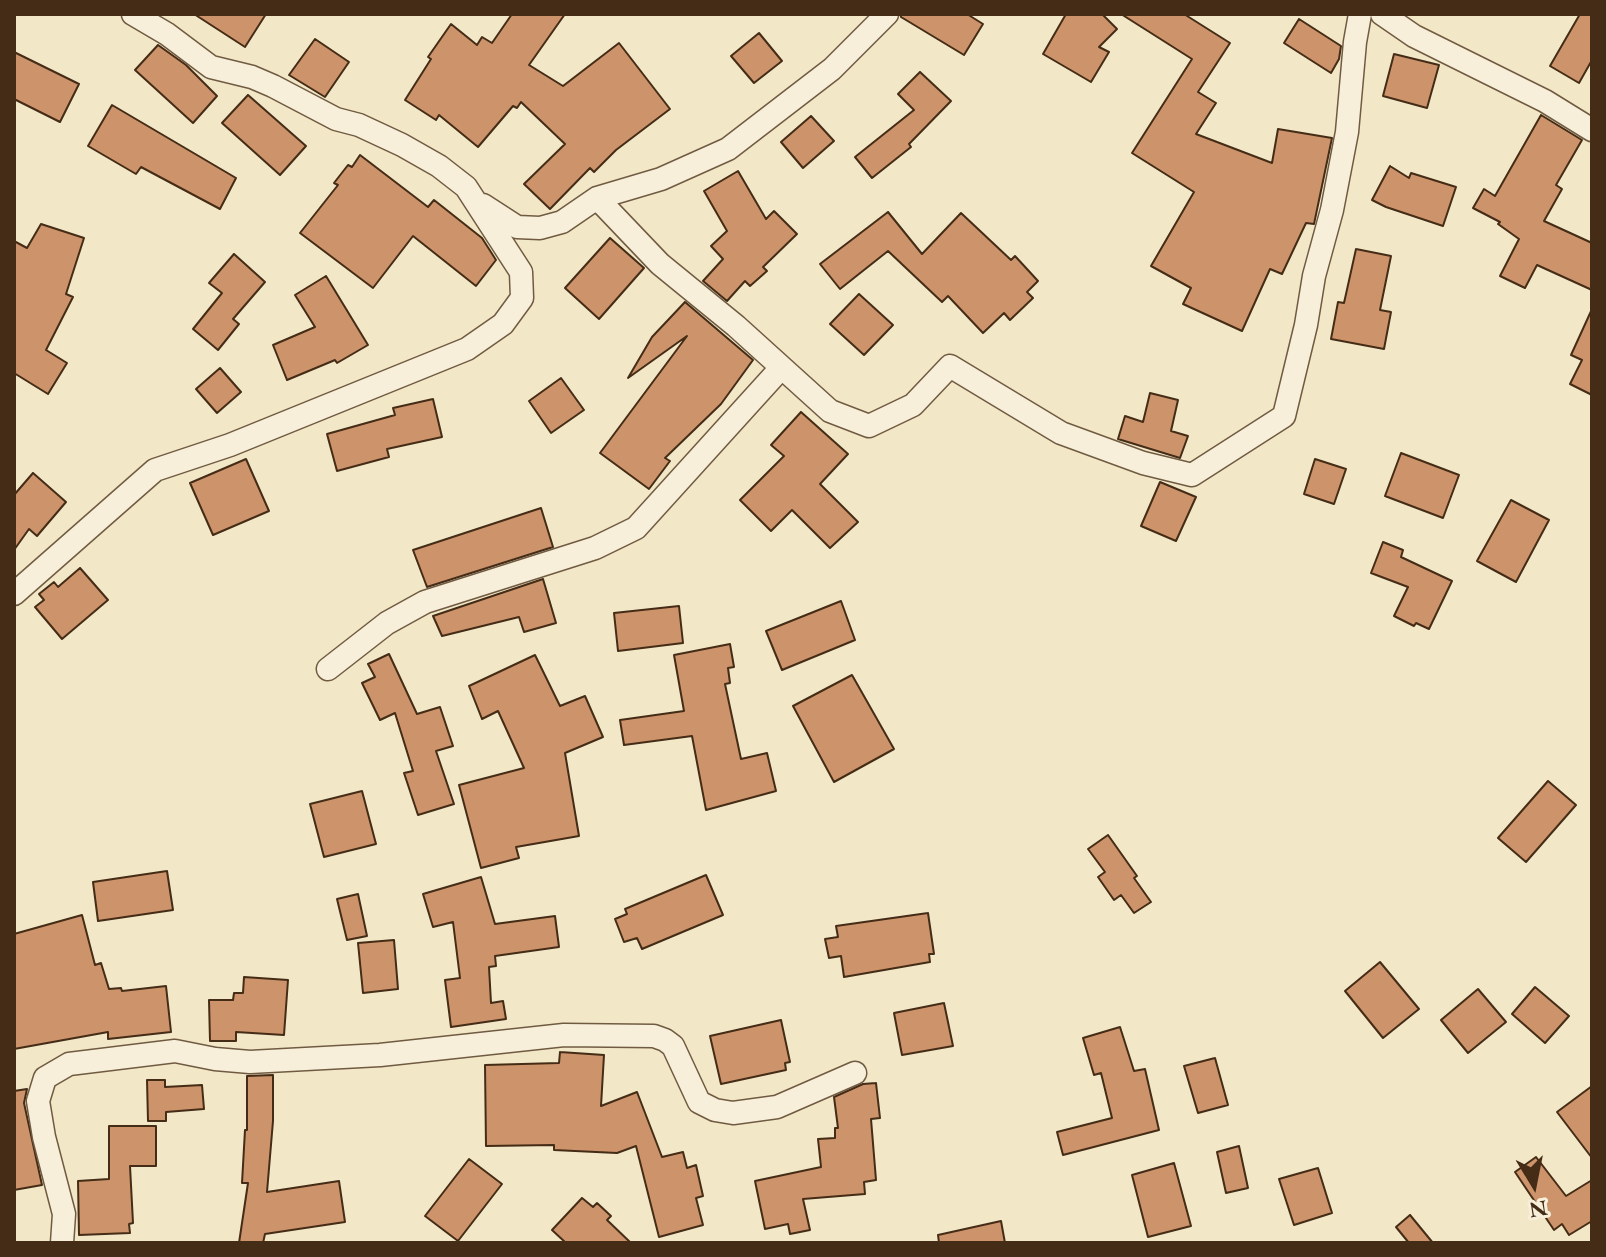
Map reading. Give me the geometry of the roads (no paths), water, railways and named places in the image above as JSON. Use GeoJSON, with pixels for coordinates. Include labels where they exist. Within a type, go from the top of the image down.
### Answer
{"type":"FeatureCollection","features":[{"type":"Feature","properties":{"kind":"street"},"geometry":{"type":"LineString","coordinates":[[14,594],[155,470],[230,445],[467,349],[503,324],[522,298],[521,272],[466,187],[439,166],[402,145],[359,125],[336,119],[252,77],[211,67],[167,34],[133,14]]}},
{"type":"Feature","properties":{"kind":"street"},"geometry":{"type":"LineString","coordinates":[[473,198],[517,227],[540,228],[562,222],[597,198],[661,179],[728,149],[832,69],[887,14]]}},
{"type":"Feature","properties":{"kind":"street"},"geometry":{"type":"LineString","coordinates":[[597,198],[660,264],[736,326],[830,411],[869,426],[913,405],[950,366],[1061,433],[1143,463],[1192,475],[1284,416],[1347,132],[1360,14]]}},
{"type":"Feature","properties":{"kind":"street"},"geometry":{"type":"LineString","coordinates":[[1382,14],[1414,36],[1545,101],[1592,130]]}},
{"type":"Feature","properties":{"kind":"street"},"geometry":{"type":"LineString","coordinates":[[328,669],[387,623],[425,602],[595,548],[636,528],[781,368]]}},
{"type":"Feature","properties":{"kind":"street"},"geometry":{"type":"LineString","coordinates":[[62,1243],[64,1214],[38,1101],[45,1078],[69,1064],[175,1051],[250,1062],[380,1055],[564,1035],[654,1036],[673,1046],[699,1102],[715,1110],[733,1113],[777,1107],[855,1073]]}}]}
